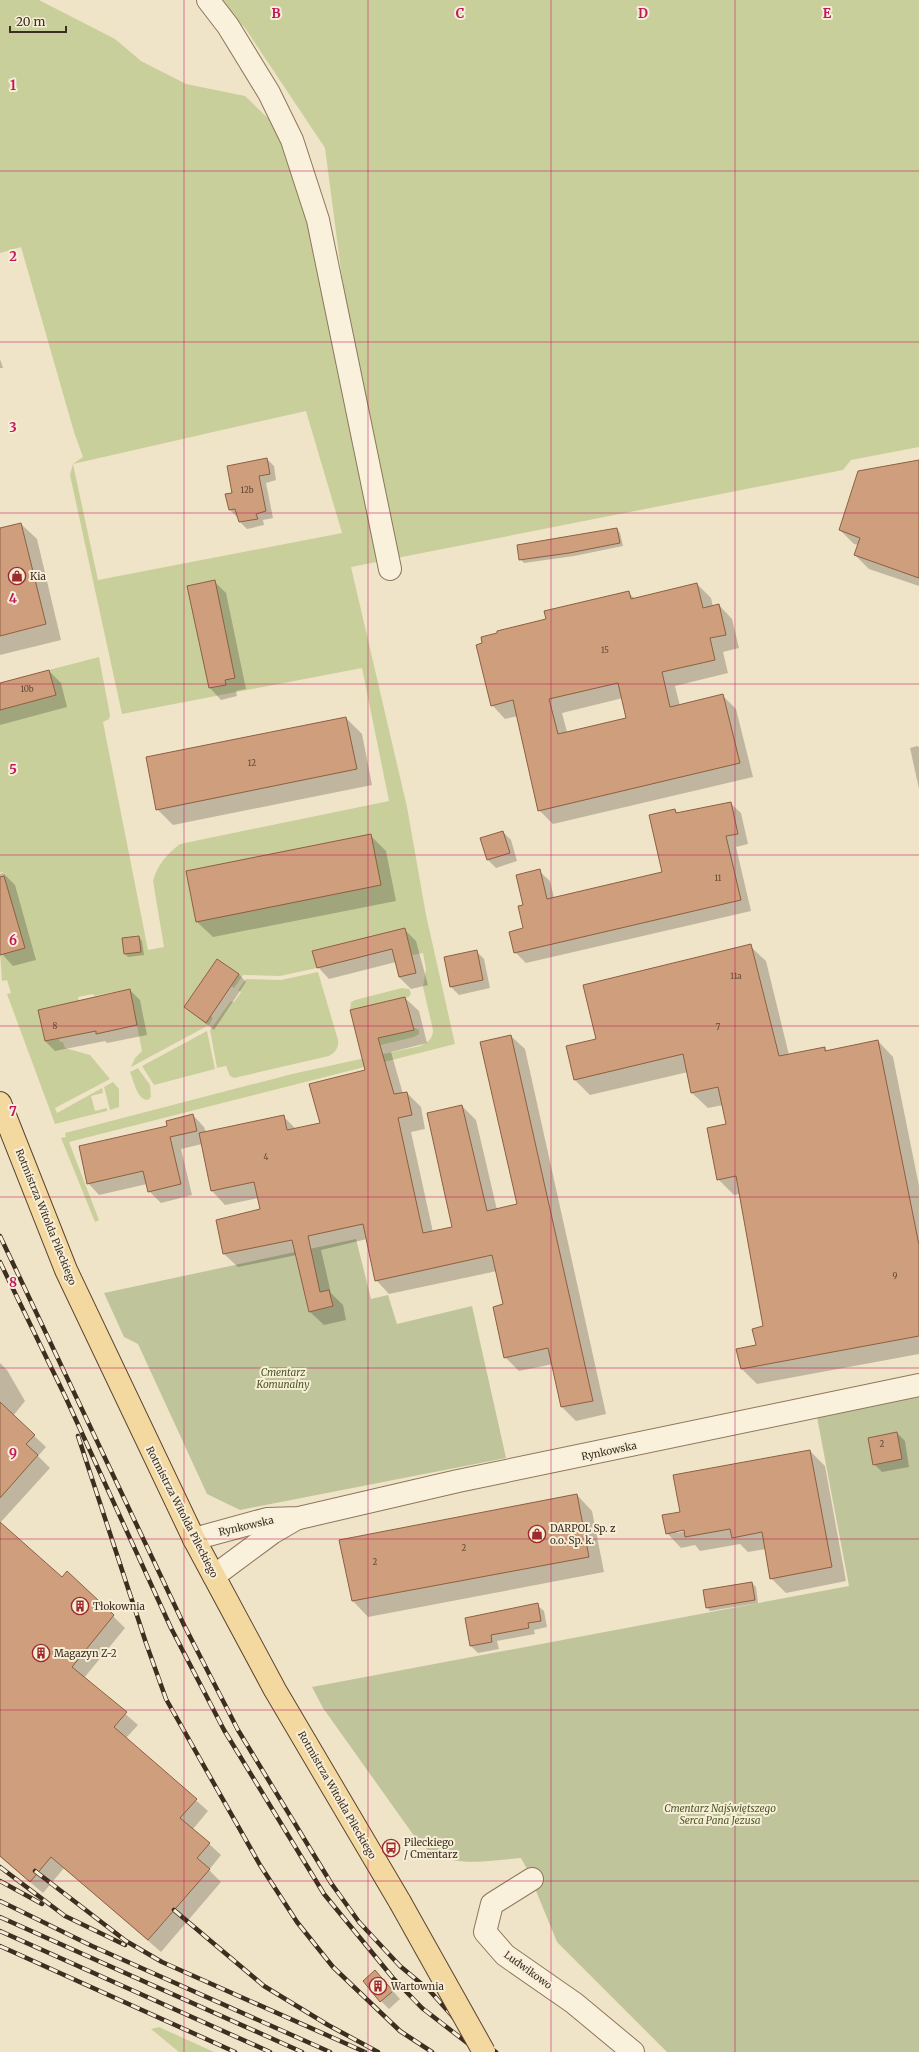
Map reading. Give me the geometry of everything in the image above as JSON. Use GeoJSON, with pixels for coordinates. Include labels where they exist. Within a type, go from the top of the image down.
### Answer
{"type":"FeatureCollection","features":[{"type":"Feature","properties":{"kind":"main road","name":"Rotmistrza Witolda Pileckiego"},"geometry":{"type":"LineString","coordinates":[[0,1103],[66,1270],[194,1539],[275,1690],[400,1902],[484,2052]]}},
{"type":"Feature","properties":{"kind":"street"},"geometry":{"type":"LineString","coordinates":[[208,0],[228,26],[269,93],[292,140],[319,228],[390,569]]}},
{"type":"Feature","properties":{"kind":"street","name":"Rynkowska"},"geometry":{"type":"LineString","coordinates":[[194,1539],[267,1519],[299,1518],[458,1481],[919,1385]]}},
{"type":"Feature","properties":{"kind":"street","name":"Rynkowska"},"geometry":{"type":"LineString","coordinates":[[214,1576],[272,1532],[299,1518]]}},
{"type":"Feature","properties":{"kind":"street","name":"Ludwikowo"},"geometry":{"type":"LineString","coordinates":[[532,1880],[492,1904],[485,1932],[505,1955],[574,2003],[633,2052]]}},
{"type":"Feature","properties":{"kind":"green space"},"geometry":{"type":"Polygon","coordinates":[[[0,0],[39,0],[115,39],[141,61],[186,84],[245,96],[272,122],[286,153],[315,243],[378,553],[325,148],[245,28],[217,0],[919,0],[919,447],[851,460],[843,470],[351,567],[407,807],[426,915],[455,1044],[69,1142],[99,1220],[95,1222],[61,1138],[66,1137],[65,1133],[292,1074],[420,1046],[429,1040],[432,1036],[433,1030],[423,987],[426,969],[423,953],[412,955],[405,928],[312,951],[317,968],[280,976],[243,975],[234,988],[231,986],[239,974],[217,959],[184,1007],[206,1022],[211,1016],[213,1018],[209,1025],[131,1067],[135,1058],[142,1051],[130,989],[94,996],[93,994],[78,997],[79,1002],[38,1010],[45,1041],[59,1039],[60,1042],[63,1042],[65,1048],[90,1055],[110,1079],[55,1108],[57,1113],[102,1088],[103,1093],[91,1096],[95,1111],[107,1108],[107,1111],[55,1124],[7,994],[11,993],[7,980],[2,981],[0,953],[25,948],[3,872],[0,873],[0,710],[56,695],[49,670],[99,657],[110,715],[109,719],[103,722],[148,950],[164,947],[153,881],[163,860],[180,844],[389,801],[362,668],[122,714],[70,475],[73,464],[83,457],[74,432],[21,247],[0,253],[0,0]],[[306,411],[73,464],[98,580],[342,533],[306,411]]]}},
{"type":"Feature","properties":{"kind":"green space"},"geometry":{"type":"Polygon","coordinates":[[[318,972],[338,1040],[334,1053],[329,1056],[234,1078],[230,1076],[226,1066],[217,1068],[210,1030],[231,1001],[234,1002],[241,992],[238,990],[246,979],[281,980],[318,972]]]}},
{"type":"Feature","properties":{"kind":"green space"},"geometry":{"type":"Polygon","coordinates":[[[402,988],[409,989],[411,993],[409,997],[350,1010],[351,1002],[355,1000],[402,988]]]}},
{"type":"Feature","properties":{"kind":"green space"},"geometry":{"type":"Polygon","coordinates":[[[413,1027],[419,1030],[419,1034],[414,1037],[368,1048],[358,1043],[413,1030],[413,1027]]]}},
{"type":"Feature","properties":{"kind":"green space"},"geometry":{"type":"Polygon","coordinates":[[[207,1031],[215,1069],[154,1085],[142,1066],[207,1031]]]}},
{"type":"Feature","properties":{"kind":"green space"},"geometry":{"type":"Polygon","coordinates":[[[138,1068],[150,1085],[151,1097],[148,1100],[141,1097],[139,1094],[130,1072],[138,1068]]]}},
{"type":"Feature","properties":{"kind":"green space"},"geometry":{"type":"Polygon","coordinates":[[[113,1082],[119,1089],[119,1107],[110,1110],[104,1087],[113,1082]]]}},
{"type":"Feature","properties":{"kind":"green space","name":"Cmentarz Komunalny"},"geometry":{"type":"Polygon","coordinates":[[[356,1239],[371,1299],[388,1295],[397,1324],[472,1306],[506,1458],[240,1510],[207,1494],[138,1344],[124,1337],[104,1293],[356,1239]]]}},
{"type":"Feature","properties":{"kind":"green space","name":"Cmentarz Najświętszego Serca Pana Jezusa"},"geometry":{"type":"Polygon","coordinates":[[[919,1397],[919,2052],[667,2052],[557,1942],[521,1858],[475,1862],[452,1860],[431,1852],[417,1840],[323,1708],[312,1687],[849,1586],[817,1417],[919,1397]]]}},
{"type":"Feature","properties":{"kind":"green space"},"geometry":{"type":"Polygon","coordinates":[[[159,2027],[214,2052],[179,2052],[151,2029],[159,2027]]]}},
{"type":"Feature","properties":{"kind":"building"},"geometry":{"type":"Polygon","coordinates":[[[267,458],[270,474],[259,476],[266,511],[256,514],[258,519],[239,522],[235,509],[229,510],[225,494],[232,493],[227,466],[267,458]]]}},
{"type":"Feature","properties":{"kind":"building"},"geometry":{"type":"Polygon","coordinates":[[[919,460],[919,578],[854,555],[860,538],[839,530],[858,471],[919,460]]]}},
{"type":"Feature","properties":{"kind":"building","name":"Kia"},"geometry":{"type":"Polygon","coordinates":[[[21,523],[46,624],[0,636],[0,528],[21,523]]]}},
{"type":"Feature","properties":{"kind":"building"},"geometry":{"type":"Polygon","coordinates":[[[617,528],[620,543],[569,553],[519,560],[517,545],[617,528]]]}},
{"type":"Feature","properties":{"kind":"building"},"geometry":{"type":"Polygon","coordinates":[[[215,580],[235,678],[225,680],[226,685],[209,688],[187,586],[215,580]]]}},
{"type":"Feature","properties":{"kind":"building"},"geometry":{"type":"Polygon","coordinates":[[[697,583],[703,608],[719,604],[726,635],[710,638],[715,660],[662,672],[670,707],[723,694],[740,763],[538,811],[513,700],[491,706],[476,645],[482,643],[481,637],[497,633],[497,631],[546,619],[544,611],[629,591],[631,599],[697,583]],[[618,683],[549,699],[558,734],[626,718],[618,683]]]}},
{"type":"Feature","properties":{"kind":"building"},"geometry":{"type":"Polygon","coordinates":[[[49,670],[56,695],[0,710],[0,683],[49,670]]]}},
{"type":"Feature","properties":{"kind":"building"},"geometry":{"type":"Polygon","coordinates":[[[346,717],[357,769],[156,810],[146,757],[346,717]]]}},
{"type":"Feature","properties":{"kind":"building"},"geometry":{"type":"Polygon","coordinates":[[[731,802],[738,834],[726,836],[741,900],[514,953],[509,932],[523,928],[518,906],[523,905],[516,875],[540,869],[547,899],[662,872],[649,815],[675,809],[676,813],[731,802]]]}},
{"type":"Feature","properties":{"kind":"building"},"geometry":{"type":"Polygon","coordinates":[[[503,831],[510,853],[487,860],[480,838],[503,831]]]}},
{"type":"Feature","properties":{"kind":"building"},"geometry":{"type":"Polygon","coordinates":[[[371,834],[381,885],[196,922],[186,871],[371,834]]]}},
{"type":"Feature","properties":{"kind":"building"},"geometry":{"type":"Polygon","coordinates":[[[4,876],[25,948],[0,955],[0,877],[4,876]]]}},
{"type":"Feature","properties":{"kind":"building"},"geometry":{"type":"Polygon","coordinates":[[[405,928],[416,973],[399,977],[392,949],[317,968],[312,951],[405,928]]]}},
{"type":"Feature","properties":{"kind":"building"},"geometry":{"type":"Polygon","coordinates":[[[139,936],[141,952],[124,954],[122,938],[139,936]]]}},
{"type":"Feature","properties":{"kind":"building"},"geometry":{"type":"Polygon","coordinates":[[[751,944],[779,1056],[825,1047],[825,1051],[878,1040],[919,1245],[919,1336],[741,1369],[736,1349],[756,1345],[752,1329],[763,1326],[736,1176],[717,1180],[707,1128],[726,1124],[718,1087],[691,1093],[683,1054],[574,1080],[566,1046],[596,1039],[583,985],[751,944]]]}},
{"type":"Feature","properties":{"kind":"building"},"geometry":{"type":"Polygon","coordinates":[[[477,950],[483,980],[450,987],[444,957],[477,950]]]}},
{"type":"Feature","properties":{"kind":"building"},"geometry":{"type":"Polygon","coordinates":[[[217,959],[239,974],[206,1023],[184,1007],[217,959]]]}},
{"type":"Feature","properties":{"kind":"building"},"geometry":{"type":"Polygon","coordinates":[[[130,989],[137,1025],[96,1034],[96,1031],[45,1041],[38,1010],[130,989]]]}},
{"type":"Feature","properties":{"kind":"building"},"geometry":{"type":"Polygon","coordinates":[[[405,997],[414,1030],[378,1038],[394,1094],[407,1092],[412,1115],[398,1118],[423,1233],[452,1227],[427,1113],[462,1105],[487,1211],[517,1204],[480,1042],[511,1035],[593,1401],[561,1407],[548,1348],[504,1358],[493,1307],[503,1304],[492,1255],[375,1281],[363,1224],[308,1236],[320,1292],[329,1290],[333,1306],[309,1312],[292,1240],[223,1254],[216,1220],[260,1209],[254,1182],[211,1191],[199,1133],[284,1115],[287,1130],[320,1123],[309,1084],[365,1070],[350,1010],[405,997]]]}},
{"type":"Feature","properties":{"kind":"building"},"geometry":{"type":"Polygon","coordinates":[[[193,1114],[197,1131],[170,1137],[181,1184],[148,1192],[143,1171],[87,1184],[79,1146],[167,1126],[166,1121],[193,1114]]]}},
{"type":"Feature","properties":{"kind":"building"},"geometry":{"type":"Polygon","coordinates":[[[0,1402],[35,1435],[26,1444],[38,1455],[0,1498],[0,1402]]]}},
{"type":"Feature","properties":{"kind":"building"},"geometry":{"type":"Polygon","coordinates":[[[897,1432],[902,1459],[873,1465],[868,1438],[897,1432]]]}},
{"type":"Feature","properties":{"kind":"building"},"geometry":{"type":"Polygon","coordinates":[[[810,1450],[832,1567],[770,1579],[762,1532],[732,1538],[730,1529],[685,1537],[684,1530],[666,1534],[662,1515],[680,1512],[673,1475],[810,1450]]]}},
{"type":"Feature","properties":{"kind":"building"},"geometry":{"type":"Polygon","coordinates":[[[577,1494],[589,1557],[352,1601],[339,1540],[577,1494]]]}},
{"type":"Feature","properties":{"kind":"building"},"geometry":{"type":"Polygon","coordinates":[[[0,1522],[62,1577],[67,1571],[114,1615],[72,1667],[127,1712],[114,1727],[197,1799],[180,1818],[210,1843],[197,1858],[210,1869],[148,1940],[51,1857],[30,1882],[0,1856],[0,1522]]]}},
{"type":"Feature","properties":{"kind":"building"},"geometry":{"type":"Polygon","coordinates":[[[752,1582],[755,1600],[706,1608],[703,1590],[752,1582]]]}},
{"type":"Feature","properties":{"kind":"building"},"geometry":{"type":"Polygon","coordinates":[[[538,1603],[541,1621],[528,1623],[529,1628],[491,1635],[492,1642],[470,1646],[465,1618],[538,1603]]]}},
{"type":"Feature","properties":{"kind":"building","name":"Wartownia"},"geometry":{"type":"Polygon","coordinates":[[[375,1970],[393,1991],[380,2002],[363,1981],[375,1970]]]}},
{"type":"Feature","properties":{"kind":"railway"},"geometry":{"type":"LineString","coordinates":[[0,1236],[184,1625],[238,1730],[331,1883],[359,1922],[400,1966],[430,1991],[463,2028],[496,2052]]}},
{"type":"Feature","properties":{"kind":"railway"},"geometry":{"type":"LineString","coordinates":[[0,1262],[65,1396],[171,1628],[224,1730],[324,1894],[393,1978],[422,2008],[479,2052]]}},
{"type":"Feature","properties":{"kind":"railway"},"geometry":{"type":"LineString","coordinates":[[78,1436],[166,1699],[260,1865],[297,1922],[333,1967],[400,2031],[432,2052]]}},
{"type":"Feature","properties":{"kind":"railway"},"geometry":{"type":"LineString","coordinates":[[0,1867],[65,1916],[125,1945]]}},
{"type":"Feature","properties":{"kind":"railway"},"geometry":{"type":"LineString","coordinates":[[35,1871],[126,1941],[162,1962],[365,2052]]}},
{"type":"Feature","properties":{"kind":"railway"},"geometry":{"type":"LineString","coordinates":[[0,1881],[42,1904]]}},
{"type":"Feature","properties":{"kind":"railway"},"geometry":{"type":"LineString","coordinates":[[0,1901],[92,1946],[330,2052]]}},
{"type":"Feature","properties":{"kind":"railway"},"geometry":{"type":"LineString","coordinates":[[174,1910],[264,1986],[328,2025],[378,2052]]}},
{"type":"Feature","properties":{"kind":"railway"},"geometry":{"type":"LineString","coordinates":[[0,1917],[302,2052]]}},
{"type":"Feature","properties":{"kind":"railway"},"geometry":{"type":"LineString","coordinates":[[0,1931],[270,2052]]}},
{"type":"Feature","properties":{"kind":"railway"},"geometry":{"type":"LineString","coordinates":[[0,1946],[235,2052]]}},
{"type":"Feature","properties":{"kind":"place","name":"Kia"},"geometry":{"type":"Point","coordinates":[17,576]}},
{"type":"Feature","properties":{"kind":"place","name":"DARPOL Sp. z o.o. Sp. k."},"geometry":{"type":"Point","coordinates":[537,1534]}},
{"type":"Feature","properties":{"kind":"place","name":"Tłokownia"},"geometry":{"type":"Point","coordinates":[80,1606]}},
{"type":"Feature","properties":{"kind":"place","name":"Magazyn Z-2"},"geometry":{"type":"Point","coordinates":[41,1653]}},
{"type":"Feature","properties":{"kind":"place","name":"Pileckiego / Cmentarz"},"geometry":{"type":"Point","coordinates":[391,1848]}},
{"type":"Feature","properties":{"kind":"place","name":"Wartownia"},"geometry":{"type":"Point","coordinates":[378,1986]}}]}
